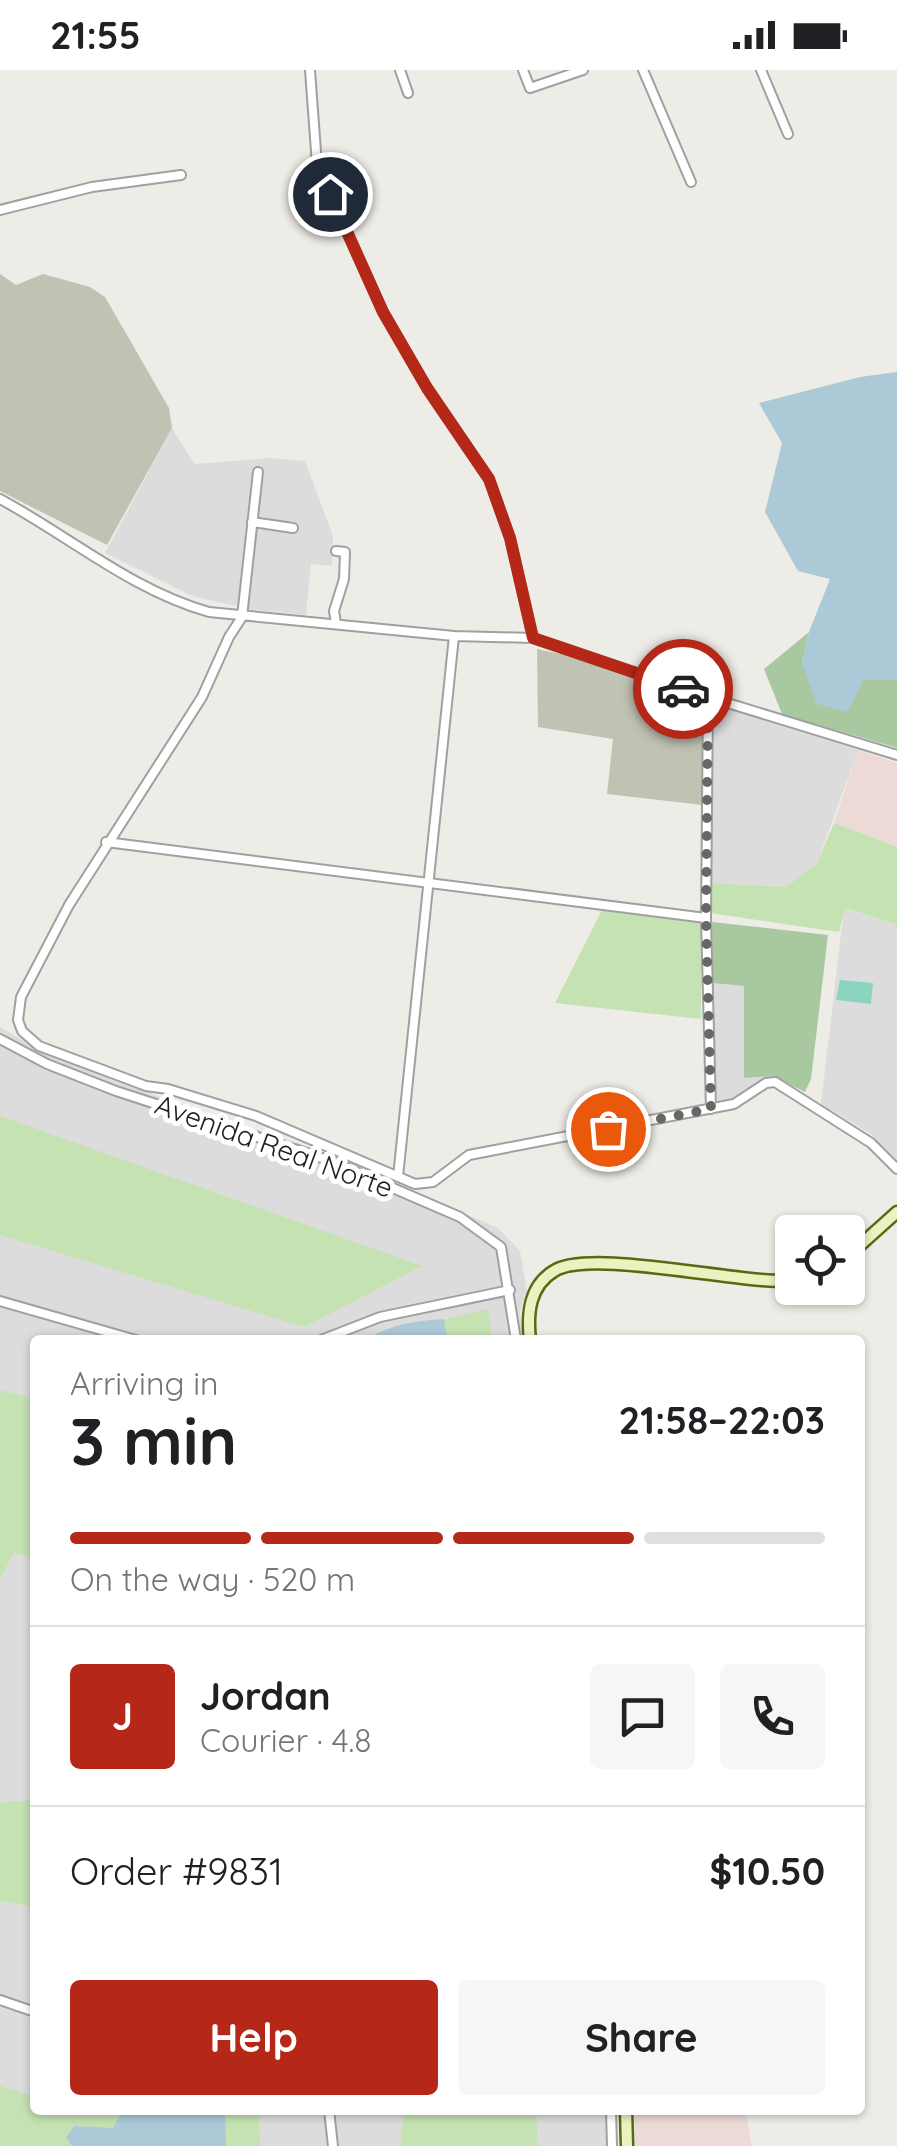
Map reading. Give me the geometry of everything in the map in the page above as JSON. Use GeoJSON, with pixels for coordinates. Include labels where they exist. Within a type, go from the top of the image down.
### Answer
{"type":"FeatureCollection","features":[{"type":"Feature","properties":{"kind":"street"},"geometry":{"type":"LineString","coordinates":[[310,70],[318,165],[383,312],[427,388],[489,479],[510,538],[533,638]]}},
{"type":"Feature","properties":{"kind":"street"},"geometry":{"type":"LineString","coordinates":[[400,70],[408,93]]}},
{"type":"Feature","properties":{"kind":"street"},"geometry":{"type":"LineString","coordinates":[[522,70],[530,88],[583,70]]}},
{"type":"Feature","properties":{"kind":"street"},"geometry":{"type":"LineString","coordinates":[[643,70],[691,182]]}},
{"type":"Feature","properties":{"kind":"street"},"geometry":{"type":"LineString","coordinates":[[761,70],[788,134]]}},
{"type":"Feature","properties":{"kind":"street"},"geometry":{"type":"LineString","coordinates":[[0,210],[92,187],[181,175]]}},
{"type":"Feature","properties":{"kind":"street"},"geometry":{"type":"LineString","coordinates":[[258,472],[242,617],[202,697],[106,842],[20,998],[18,1020],[29,1040],[146,1086],[256,1116],[398,1177],[424,1184],[433,1182],[470,1155],[734,1104],[770,1082],[780,1082],[872,1143],[897,1169]]}},
{"type":"Feature","properties":{"kind":"street"},"geometry":{"type":"LineString","coordinates":[[0,498],[182,604],[242,617],[454,636],[533,638],[897,755]]}},
{"type":"Feature","properties":{"kind":"street"},"geometry":{"type":"LineString","coordinates":[[252,522],[292,528]]}},
{"type":"Feature","properties":{"kind":"street"},"geometry":{"type":"LineString","coordinates":[[336,551],[345,552],[344,579],[334,611],[336,623]]}},
{"type":"Feature","properties":{"kind":"street"},"geometry":{"type":"LineString","coordinates":[[398,1177],[454,636]]}},
{"type":"Feature","properties":{"kind":"street"},"geometry":{"type":"LineString","coordinates":[[708,697],[706,918],[711,1109]]}},
{"type":"Feature","properties":{"kind":"street"},"geometry":{"type":"LineString","coordinates":[[106,842],[706,918]]}},
{"type":"Feature","properties":{"kind":"street","name":"Avenida Real Norte"},"geometry":{"type":"LineString","coordinates":[[0,1038],[46,1064],[116,1091],[328,1160],[460,1217],[502,1247],[515,1335]]}},
{"type":"Feature","properties":{"kind":"street"},"geometry":{"type":"LineString","coordinates":[[865,1241],[897,1212]]}},
{"type":"Feature","properties":{"kind":"street"},"geometry":{"type":"LineString","coordinates":[[530,1335],[532,1296],[552,1272],[571,1264],[608,1262],[729,1279],[775,1280]]}},
{"type":"Feature","properties":{"kind":"street"},"geometry":{"type":"LineString","coordinates":[[334,1335],[380,1317],[510,1290]]}},
{"type":"Feature","properties":{"kind":"street"},"geometry":{"type":"LineString","coordinates":[[0,1300],[119,1335]]}},
{"type":"Feature","properties":{"kind":"street"},"geometry":{"type":"LineString","coordinates":[[0,2000],[30,2010]]}},
{"type":"Feature","properties":{"kind":"street"},"geometry":{"type":"LineString","coordinates":[[330,2115],[334,2146]]}},
{"type":"Feature","properties":{"kind":"street"},"geometry":{"type":"LineString","coordinates":[[611,2115],[612,2146]]}},
{"type":"Feature","properties":{"kind":"street"},"geometry":{"type":"LineString","coordinates":[[626,2115],[627,2146]]}},
{"type":"Feature","properties":{"kind":"shaded area"},"geometry":{"type":"Polygon","coordinates":[[[0,274],[16,285],[43,274],[90,287],[105,297],[169,408],[172,428],[107,545],[0,491],[0,274]]]}},
{"type":"Feature","properties":{"kind":"shaded area"},"geometry":{"type":"Polygon","coordinates":[[[172,428],[194,464],[271,458],[305,461],[333,536],[332,566],[311,564],[306,615],[253,610],[192,596],[105,553],[172,428]]]}},
{"type":"Feature","properties":{"kind":"shaded area"},"geometry":{"type":"Polygon","coordinates":[[[537,649],[703,700],[703,805],[607,794],[613,739],[538,727],[537,649]]]}},
{"type":"Feature","properties":{"kind":"shaded area"},"geometry":{"type":"Polygon","coordinates":[[[712,703],[858,750],[817,863],[786,887],[710,883],[712,703]]]}},
{"type":"Feature","properties":{"kind":"shaded area"},"geometry":{"type":"Polygon","coordinates":[[[858,750],[897,763],[897,847],[834,823],[858,750]]]}},
{"type":"Feature","properties":{"kind":"shaded area"},"geometry":{"type":"Polygon","coordinates":[[[844,908],[897,925],[897,1162],[871,1134],[821,1104],[844,908]]]}},
{"type":"Feature","properties":{"kind":"shaded area"},"geometry":{"type":"Polygon","coordinates":[[[713,983],[744,985],[773,1076],[728,1102],[714,1100],[713,983]]]}},
{"type":"Feature","properties":{"kind":"shaded area"},"geometry":{"type":"Polygon","coordinates":[[[0,1027],[39,1050],[114,1081],[331,1155],[498,1228],[520,1251],[527,1291],[520,1311],[522,1335],[30,1335],[30,2115],[617,2115],[618,2146],[0,2146],[0,1027]]]}},
{"type":"Feature","properties":{"kind":"shaded area"},"geometry":{"type":"Polygon","coordinates":[[[634,2115],[746,2115],[752,2146],[635,2146],[634,2115]]]}},
{"type":"Feature","properties":{"kind":"green space"},"geometry":{"type":"Polygon","coordinates":[[[809,632],[802,663],[863,679],[897,680],[897,748],[782,714],[764,669],[809,632]]]}},
{"type":"Feature","properties":{"kind":"green space"},"geometry":{"type":"Polygon","coordinates":[[[834,823],[897,847],[897,925],[845,908],[839,932],[710,913],[712,883],[786,887],[817,863],[834,823]]]}},
{"type":"Feature","properties":{"kind":"green space"},"geometry":{"type":"Polygon","coordinates":[[[602,910],[702,920],[701,1019],[555,1003],[602,910]]]}},
{"type":"Feature","properties":{"kind":"green space"},"geometry":{"type":"Polygon","coordinates":[[[712,922],[828,935],[811,1079],[805,1092],[773,1076],[744,1078],[744,986],[713,983],[712,922]]]}},
{"type":"Feature","properties":{"kind":"green space"},"geometry":{"type":"Polygon","coordinates":[[[840,980],[873,983],[871,1004],[836,1000],[840,980]]]}},
{"type":"Feature","properties":{"kind":"green space"},"geometry":{"type":"Polygon","coordinates":[[[0,1116],[422,1266],[304,1327],[0,1235],[0,1116]]]}},
{"type":"Feature","properties":{"kind":"green space"},"geometry":{"type":"Polygon","coordinates":[[[488,1309],[491,1335],[382,1335],[488,1309]]]}},
{"type":"Feature","properties":{"kind":"green space"},"geometry":{"type":"Polygon","coordinates":[[[0,1390],[30,1398],[30,1558],[14,1552],[0,1579],[0,1390]]]}},
{"type":"Feature","properties":{"kind":"green space"},"geometry":{"type":"Polygon","coordinates":[[[30,1800],[30,1906],[0,1901],[0,1803],[30,1800]]]}},
{"type":"Feature","properties":{"kind":"green space"},"geometry":{"type":"Polygon","coordinates":[[[0,2086],[30,2095],[30,2115],[259,2115],[260,2146],[0,2146],[0,2086]]]}},
{"type":"Feature","properties":{"kind":"green space"},"geometry":{"type":"Polygon","coordinates":[[[403,2115],[536,2115],[538,2146],[400,2146],[403,2115]]]}},
{"type":"Feature","properties":{"kind":"water"},"geometry":{"type":"Polygon","coordinates":[[[897,372],[897,680],[863,680],[848,712],[817,704],[802,663],[809,632],[830,579],[798,571],[765,512],[782,443],[759,403],[860,377],[897,372]]]}},
{"type":"Feature","properties":{"kind":"water"},"geometry":{"type":"Polygon","coordinates":[[[444,1319],[446,1335],[376,1335],[403,1324],[444,1319]]]}},
{"type":"Feature","properties":{"kind":"water"},"geometry":{"type":"Polygon","coordinates":[[[120,2115],[225,2115],[226,2146],[72,2146],[66,2138],[74,2126],[113,2128],[120,2115]]]}},
{"type":"Feature","properties":{"kind":"way so far"},"geometry":{"type":"LineString","coordinates":[[608,1129],[711,1109],[706,918],[708,697],[683,689]]}},
{"type":"Feature","properties":{"kind":"route"},"geometry":{"type":"LineString","coordinates":[[330,194],[383,312],[427,388],[489,479],[510,538],[533,638],[683,689]]}}]}
